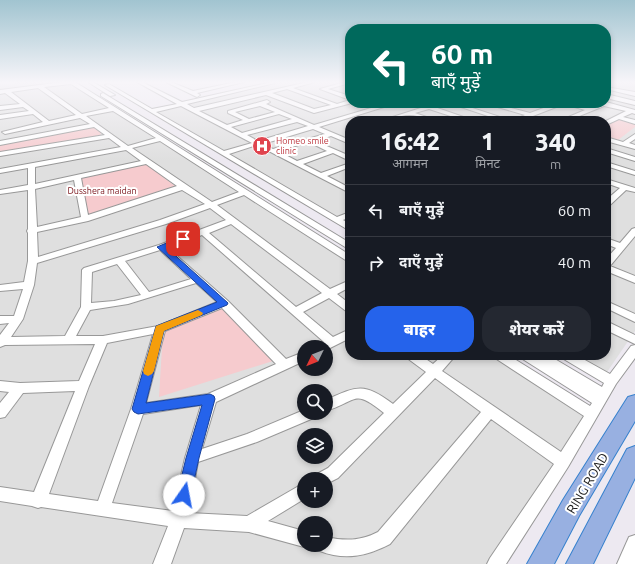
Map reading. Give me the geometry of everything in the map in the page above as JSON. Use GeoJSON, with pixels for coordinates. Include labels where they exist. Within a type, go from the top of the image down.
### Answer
{"type":"FeatureCollection","features":[{"type":"Feature","properties":{"kind":"highway","name":"RING ROAD"},"geometry":{"type":"LineString","coordinates":[[540,564],[571,508],[635,403]]}},
{"type":"Feature","properties":{"kind":"highway"},"geometry":{"type":"LineString","coordinates":[[580,564],[635,456]]}},
{"type":"Feature","properties":{"kind":"street"},"geometry":{"type":"LineString","coordinates":[[29,108],[48,123]]}},
{"type":"Feature","properties":{"kind":"street"},"geometry":{"type":"LineString","coordinates":[[71,108],[146,162],[210,204],[345,305]]}},
{"type":"Feature","properties":{"kind":"street"},"geometry":{"type":"LineString","coordinates":[[127,108],[345,237]]}},
{"type":"Feature","properties":{"kind":"street"},"geometry":{"type":"LineString","coordinates":[[132,108],[345,244]]}},
{"type":"Feature","properties":{"kind":"street"},"geometry":{"type":"LineString","coordinates":[[146,108],[345,225]]}},
{"type":"Feature","properties":{"kind":"street"},"geometry":{"type":"LineString","coordinates":[[151,111],[163,108]]}},
{"type":"Feature","properties":{"kind":"street"},"geometry":{"type":"LineString","coordinates":[[191,108],[296,164],[345,187]]}},
{"type":"Feature","properties":{"kind":"street"},"geometry":{"type":"LineString","coordinates":[[194,110],[201,108]]}},
{"type":"Feature","properties":{"kind":"street"},"geometry":{"type":"LineString","coordinates":[[244,108],[230,112],[249,121]]}},
{"type":"Feature","properties":{"kind":"street"},"geometry":{"type":"LineString","coordinates":[[271,108],[345,140]]}},
{"type":"Feature","properties":{"kind":"street"},"geometry":{"type":"LineString","coordinates":[[307,108],[314,111],[325,108]]}},
{"type":"Feature","properties":{"kind":"street"},"geometry":{"type":"LineString","coordinates":[[349,116],[378,108]]}},
{"type":"Feature","properties":{"kind":"street"},"geometry":{"type":"LineString","coordinates":[[400,116],[425,108]]}},
{"type":"Feature","properties":{"kind":"street"},"geometry":{"type":"LineString","coordinates":[[433,108],[457,116]]}},
{"type":"Feature","properties":{"kind":"street"},"geometry":{"type":"LineString","coordinates":[[469,108],[493,116]]}},
{"type":"Feature","properties":{"kind":"street"},"geometry":{"type":"LineString","coordinates":[[507,108],[530,115],[548,108]]}},
{"type":"Feature","properties":{"kind":"street"},"geometry":{"type":"LineString","coordinates":[[623,108],[633,111]]}},
{"type":"Feature","properties":{"kind":"street"},"geometry":{"type":"LineString","coordinates":[[5,132],[113,109],[345,256]]}},
{"type":"Feature","properties":{"kind":"street"},"geometry":{"type":"LineString","coordinates":[[573,116],[589,109]]}},
{"type":"Feature","properties":{"kind":"street"},"geometry":{"type":"LineString","coordinates":[[611,120],[633,111]]}},
{"type":"Feature","properties":{"kind":"street"},"geometry":{"type":"LineString","coordinates":[[0,117],[34,112]]}},
{"type":"Feature","properties":{"kind":"street"},"geometry":{"type":"LineString","coordinates":[[226,127],[280,112]]}},
{"type":"Feature","properties":{"kind":"street"},"geometry":{"type":"LineString","coordinates":[[410,113],[418,116]]}},
{"type":"Feature","properties":{"kind":"street"},"geometry":{"type":"LineString","coordinates":[[224,153],[345,117]]}},
{"type":"Feature","properties":{"kind":"street"},"geometry":{"type":"LineString","coordinates":[[618,117],[635,122]]}},
{"type":"Feature","properties":{"kind":"street"},"geometry":{"type":"LineString","coordinates":[[241,135],[297,120]]}},
{"type":"Feature","properties":{"kind":"street"},"geometry":{"type":"LineString","coordinates":[[0,143],[96,125]]}},
{"type":"Feature","properties":{"kind":"street"},"geometry":{"type":"LineString","coordinates":[[272,151],[331,134]]}},
{"type":"Feature","properties":{"kind":"street"},"geometry":{"type":"LineString","coordinates":[[0,154],[111,136]]}},
{"type":"Feature","properties":{"kind":"street"},"geometry":{"type":"LineString","coordinates":[[624,144],[635,136]]}},
{"type":"Feature","properties":{"kind":"street"},"geometry":{"type":"LineString","coordinates":[[0,171],[126,148],[160,139]]}},
{"type":"Feature","properties":{"kind":"street"},"geometry":{"type":"LineString","coordinates":[[309,140],[345,157]]}},
{"type":"Feature","properties":{"kind":"street"},"geometry":{"type":"LineString","coordinates":[[611,140],[635,147]]}},
{"type":"Feature","properties":{"kind":"street"},"geometry":{"type":"LineString","coordinates":[[296,164],[333,151]]}},
{"type":"Feature","properties":{"kind":"street"},"geometry":{"type":"LineString","coordinates":[[611,152],[635,159]]}},
{"type":"Feature","properties":{"kind":"street"},"geometry":{"type":"LineString","coordinates":[[0,192],[32,187],[146,162]]}},
{"type":"Feature","properties":{"kind":"street"},"geometry":{"type":"LineString","coordinates":[[1,342],[18,319],[30,285],[33,261],[31,231],[32,166]]}},
{"type":"Feature","properties":{"kind":"street"},"geometry":{"type":"LineString","coordinates":[[611,166],[635,173]]}},
{"type":"Feature","properties":{"kind":"street"},"geometry":{"type":"LineString","coordinates":[[320,176],[345,167]]}},
{"type":"Feature","properties":{"kind":"street"},"geometry":{"type":"LineString","coordinates":[[77,176],[85,219]]}},
{"type":"Feature","properties":{"kind":"street"},"geometry":{"type":"LineString","coordinates":[[611,182],[635,190]]}},
{"type":"Feature","properties":{"kind":"street"},"geometry":{"type":"LineString","coordinates":[[31,231],[85,219],[183,187]]}},
{"type":"Feature","properties":{"kind":"street"},"geometry":{"type":"LineString","coordinates":[[611,200],[625,187]]}},
{"type":"Feature","properties":{"kind":"street"},"geometry":{"type":"LineString","coordinates":[[33,261],[126,234],[245,192]]}},
{"type":"Feature","properties":{"kind":"street"},"geometry":{"type":"LineString","coordinates":[[336,220],[345,216]]}},
{"type":"Feature","properties":{"kind":"street"},"geometry":{"type":"LineString","coordinates":[[68,341],[86,307],[87,270],[162,247],[232,221]]}},
{"type":"Feature","properties":{"kind":"street"},"geometry":{"type":"LineString","coordinates":[[202,231],[295,312],[323,340]]}},
{"type":"Feature","properties":{"kind":"street"},"geometry":{"type":"LineString","coordinates":[[611,261],[635,231]]}},
{"type":"Feature","properties":{"kind":"street"},"geometry":{"type":"LineString","coordinates":[[611,243],[622,247]]}},
{"type":"Feature","properties":{"kind":"street"},"geometry":{"type":"LineString","coordinates":[[162,247],[224,303],[284,365]]}},
{"type":"Feature","properties":{"kind":"street"},"geometry":{"type":"LineString","coordinates":[[119,260],[147,296]]}},
{"type":"Feature","properties":{"kind":"street"},"geometry":{"type":"LineString","coordinates":[[611,269],[635,280]]}},
{"type":"Feature","properties":{"kind":"street"},"geometry":{"type":"LineString","coordinates":[[86,307],[102,306],[147,296],[197,280]]}},
{"type":"Feature","properties":{"kind":"street"},"geometry":{"type":"LineString","coordinates":[[0,288],[30,285]]}},
{"type":"Feature","properties":{"kind":"street"},"geometry":{"type":"LineString","coordinates":[[295,312],[345,286]]}},
{"type":"Feature","properties":{"kind":"street"},"geometry":{"type":"LineString","coordinates":[[1,342],[103,340],[160,329],[224,303]]}},
{"type":"Feature","properties":{"kind":"street"},"geometry":{"type":"LineString","coordinates":[[611,306],[635,318]]}},
{"type":"Feature","properties":{"kind":"street"},"geometry":{"type":"LineString","coordinates":[[0,320],[18,319]]}},
{"type":"Feature","properties":{"kind":"street"},"geometry":{"type":"LineString","coordinates":[[611,328],[635,340]]}},
{"type":"Feature","properties":{"kind":"street"},"geometry":{"type":"LineString","coordinates":[[102,510],[138,409],[160,329]]}},
{"type":"Feature","properties":{"kind":"street"},"geometry":{"type":"LineString","coordinates":[[333,342],[345,336]]}},
{"type":"Feature","properties":{"kind":"street"},"geometry":{"type":"LineString","coordinates":[[38,501],[83,386],[103,340]]}},
{"type":"Feature","properties":{"kind":"street"},"geometry":{"type":"LineString","coordinates":[[496,564],[563,462],[612,382],[635,349]]}},
{"type":"Feature","properties":{"kind":"street"},"geometry":{"type":"LineString","coordinates":[[138,409],[210,399],[297,359]]}},
{"type":"Feature","properties":{"kind":"street"},"geometry":{"type":"LineString","coordinates":[[418,360],[563,462]]}},
{"type":"Feature","properties":{"kind":"street"},"geometry":{"type":"LineString","coordinates":[[333,473],[445,360]]}},
{"type":"Feature","properties":{"kind":"street"},"geometry":{"type":"LineString","coordinates":[[507,360],[592,414]]}},
{"type":"Feature","properties":{"kind":"street"},"geometry":{"type":"LineString","coordinates":[[543,360],[602,398]]}},
{"type":"Feature","properties":{"kind":"street"},"geometry":{"type":"LineString","coordinates":[[575,360],[612,382]]}},
{"type":"Feature","properties":{"kind":"street"},"geometry":{"type":"LineString","coordinates":[[0,386],[20,388],[83,386]]}},
{"type":"Feature","properties":{"kind":"street"},"geometry":{"type":"LineString","coordinates":[[0,413],[20,388]]}},
{"type":"Feature","properties":{"kind":"street"},"geometry":{"type":"LineString","coordinates":[[333,403],[356,392],[363,391],[371,394],[394,413]]}},
{"type":"Feature","properties":{"kind":"street"},"geometry":{"type":"LineString","coordinates":[[162,564],[178,520],[192,458],[210,399]]}},
{"type":"Feature","properties":{"kind":"street"},"geometry":{"type":"LineString","coordinates":[[333,547],[342,550],[373,544],[384,538],[490,411]]}},
{"type":"Feature","properties":{"kind":"street"},"geometry":{"type":"LineString","coordinates":[[192,458],[227,448],[257,437],[297,419]]}},
{"type":"Feature","properties":{"kind":"street"},"geometry":{"type":"LineString","coordinates":[[0,494],[38,501],[178,520],[249,524],[297,537]]}},
{"type":"Feature","properties":{"kind":"street"},"geometry":{"type":"LineString","coordinates":[[249,524],[297,494]]}},
{"type":"Feature","properties":{"kind":"street"},"geometry":{"type":"LineString","coordinates":[[626,564],[635,543]]}},
{"type":"Feature","properties":{"kind":"shaded area"},"geometry":{"type":"Polygon","coordinates":[[[0,108],[116,108],[345,255],[345,360],[509,360],[589,412],[489,564],[0,564],[0,108]]]}},
{"type":"Feature","properties":{"kind":"shaded area"},"geometry":{"type":"Polygon","coordinates":[[[161,108],[635,108],[635,331],[605,375],[580,360],[611,360],[611,116],[345,116],[345,221],[154,110],[161,108]]]}},
{"type":"Feature","properties":{"kind":"green space"},"geometry":{"type":"Polygon","coordinates":[[[617,118],[635,122],[635,127],[618,140],[611,138],[611,121],[617,118]]]}},
{"type":"Feature","properties":{"kind":"green space"},"geometry":{"type":"Polygon","coordinates":[[[96,127],[102,131],[99,137],[0,153],[0,144],[96,127]]]}},
{"type":"Feature","properties":{"kind":"green space","name":"Dusshera maidan"},"geometry":{"type":"Polygon","coordinates":[[[146,164],[175,186],[86,215],[80,177],[146,164]]]}},
{"type":"Feature","properties":{"kind":"green space"},"geometry":{"type":"Polygon","coordinates":[[[221,308],[276,360],[159,397],[163,331],[221,308]]]}},
{"type":"Feature","properties":{"kind":"slow traffic"},"geometry":{"type":"LineString","coordinates":[[148,371],[160,329],[198,313]]}},
{"type":"Feature","properties":{"kind":"place","name":"Homeo smile clinic"},"geometry":{"type":"Point","coordinates":[262,146]}},
{"type":"Feature","properties":{"kind":"route"},"geometry":{"type":"LineString","coordinates":[[183,239],[162,247],[224,303],[160,329],[138,409],[210,399],[192,458],[184,495]]}}]}
